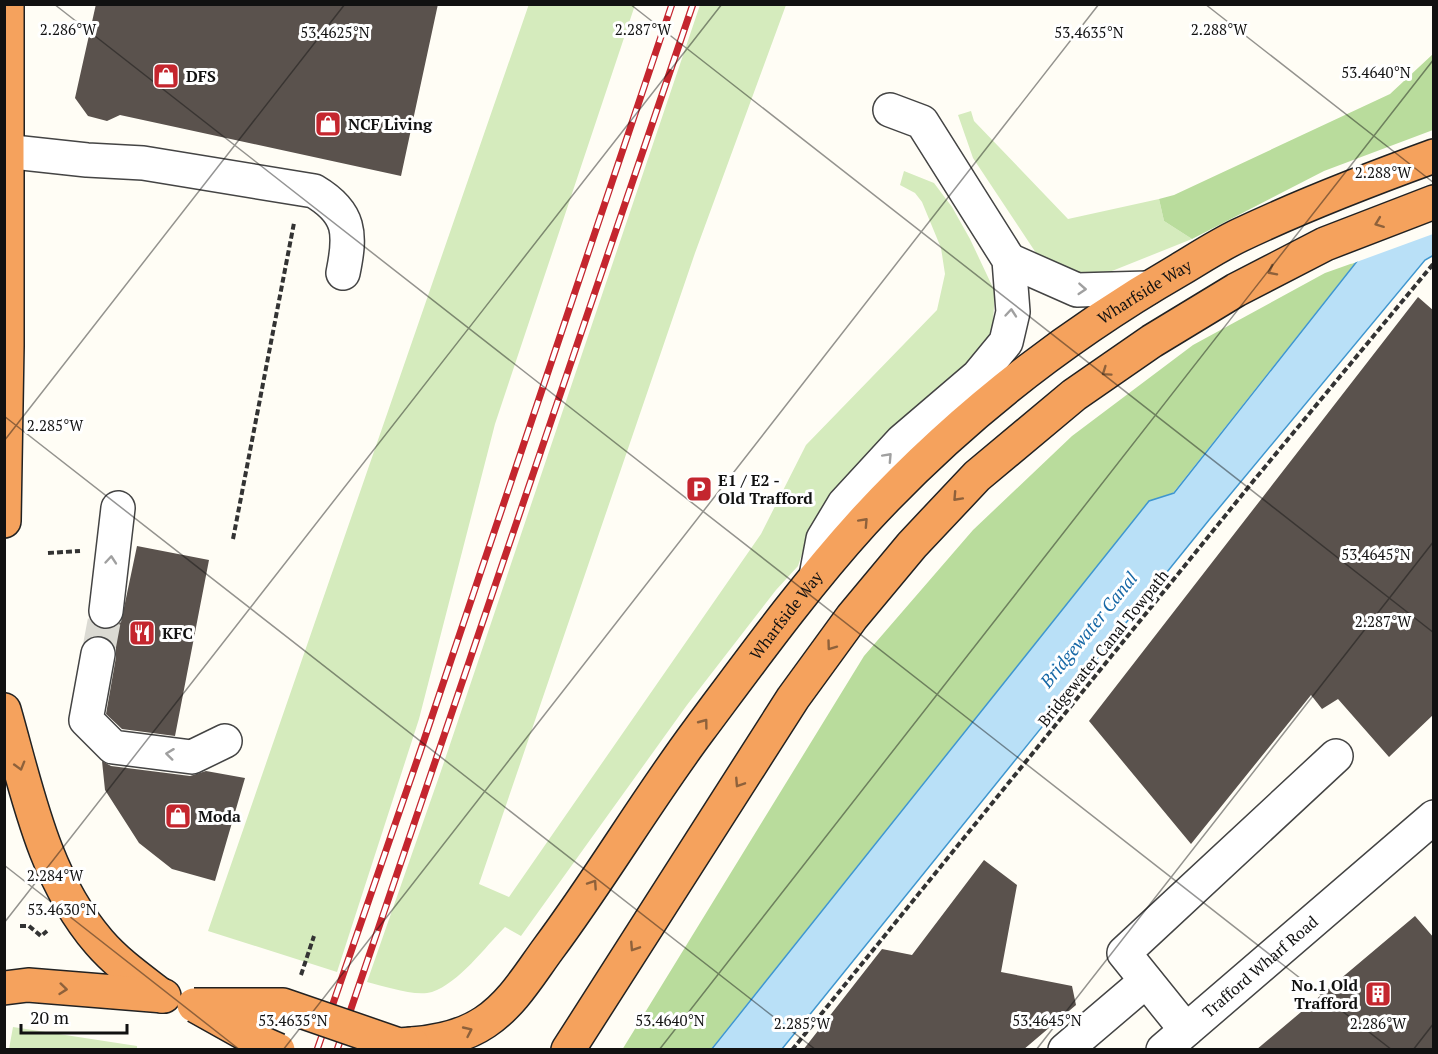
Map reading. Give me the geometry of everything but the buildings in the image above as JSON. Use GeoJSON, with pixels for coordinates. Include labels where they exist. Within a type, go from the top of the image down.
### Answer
{"type":"FeatureCollection","features":[{"type":"Feature","properties":{"kind":"highway"},"geometry":{"type":"LineString","coordinates":[[4,521],[7,4]]}},
{"type":"Feature","properties":{"kind":"highway","name":"Wharfside Way"},"geometry":{"type":"LineString","coordinates":[[194,1005],[283,1005],[399,1045],[447,1039],[464,1034],[481,1025],[510,1000],[563,929],[695,734],[816,576],[928,456],[967,421],[1029,372],[1105,315],[1148,288],[1236,237],[1324,196],[1434,156]]}},
{"type":"Feature","properties":{"kind":"highway"},"geometry":{"type":"LineString","coordinates":[[568,1050],[793,698],[852,617],[912,545],[977,476],[1074,395],[1152,341],[1236,290],[1325,244],[1434,202]]}},
{"type":"Feature","properties":{"kind":"highway"},"geometry":{"type":"LineString","coordinates":[[4,710],[37,827],[66,895],[99,943],[126,970],[162,996]]}},
{"type":"Feature","properties":{"kind":"highway"},"geometry":{"type":"LineString","coordinates":[[4,988],[28,985],[162,996],[194,1005],[278,1050]]}},
{"type":"Feature","properties":{"kind":"street"},"geometry":{"type":"LineString","coordinates":[[816,576],[823,539],[844,504],[903,441],[978,376],[1006,342],[1013,312],[1009,260],[922,122],[890,110]]}},
{"type":"Feature","properties":{"kind":"street"},"geometry":{"type":"LineString","coordinates":[[5,151],[87,160],[143,163],[302,187],[314,191],[333,204],[345,221],[349,243],[343,273]]}},
{"type":"Feature","properties":{"kind":"street"},"geometry":{"type":"LineString","coordinates":[[1009,260],[1077,290],[1148,288]]}},
{"type":"Feature","properties":{"kind":"street"},"geometry":{"type":"LineString","coordinates":[[106,611],[118,508]]}},
{"type":"Feature","properties":{"kind":"street"},"geometry":{"type":"LineString","coordinates":[[98,654],[86,720],[113,747],[192,757],[225,741]]}},
{"type":"Feature","properties":{"kind":"street"},"geometry":{"type":"LineString","coordinates":[[1174,1040],[1146,981],[1124,953],[1336,756]]}},
{"type":"Feature","properties":{"kind":"street","name":"Trafford Wharf Road"},"geometry":{"type":"LineString","coordinates":[[1174,1040],[1434,817]]}},
{"type":"Feature","properties":{"kind":"street"},"geometry":{"type":"LineString","coordinates":[[1065,1050],[1146,981]]}},
{"type":"Feature","properties":{"kind":"path"},"geometry":{"type":"LineString","coordinates":[[233,539],[302,187]]}},
{"type":"Feature","properties":{"kind":"path","name":"Bridgewater Canal Towpath"},"geometry":{"type":"LineString","coordinates":[[792,1050],[1255,478],[1434,263]]}},
{"type":"Feature","properties":{"kind":"path"},"geometry":{"type":"LineString","coordinates":[[20,926],[29,926],[40,936],[50,929]]}},
{"type":"Feature","properties":{"kind":"green space"},"geometry":{"type":"Polygon","coordinates":[[[529,4],[635,5],[495,424],[419,719],[337,972],[208,931],[529,4]]]}},
{"type":"Feature","properties":{"kind":"green space"},"geometry":{"type":"Polygon","coordinates":[[[700,5],[786,5],[695,253],[479,884],[509,897],[761,534],[806,445],[937,310],[945,274],[941,248],[922,202],[915,193],[900,185],[904,171],[934,183],[952,207],[970,239],[995,292],[992,336],[823,522],[804,548],[798,566],[776,590],[687,705],[521,936],[505,927],[462,973],[432,992],[408,992],[367,982],[441,771],[700,5]]]}},
{"type":"Feature","properties":{"kind":"green space"},"geometry":{"type":"Polygon","coordinates":[[[1433,54],[1433,130],[1324,171],[1192,239],[1164,221],[1159,199],[1174,195],[1390,94],[1433,54]]]}},
{"type":"Feature","properties":{"kind":"green space"},"geometry":{"type":"Polygon","coordinates":[[[971,111],[974,121],[1068,219],[1159,199],[1164,221],[1192,239],[1102,275],[1067,277],[1044,265],[973,158],[958,115],[971,111]]]}},
{"type":"Feature","properties":{"kind":"green space"},"geometry":{"type":"Polygon","coordinates":[[[1356,262],[1173,493],[1149,501],[711,1049],[622,1050],[864,656],[973,530],[1072,436],[1193,345],[1325,273],[1356,262]]]}},
{"type":"Feature","properties":{"kind":"green space"},"geometry":{"type":"Polygon","coordinates":[[[13,1027],[137,1046],[137,1049],[9,1049],[13,1027]]]}},
{"type":"Feature","properties":{"kind":"water","name":"Bridgewater Canal"},"geometry":{"type":"Polygon","coordinates":[[[1433,165],[1434,255],[1425,260],[1209,520],[782,1049],[711,1050],[1149,501],[1174,493],[1433,165]]]}},
{"type":"Feature","properties":{"kind":"pier"},"geometry":{"type":"Polygon","coordinates":[[[1434,162],[1433,234],[1351,264],[1431,163],[1434,162]]]}},
{"type":"Feature","properties":{"kind":"tunnel"},"geometry":{"type":"LineString","coordinates":[[98,654],[106,611]]}},
{"type":"Feature","properties":{"kind":"railway"},"geometry":{"type":"LineString","coordinates":[[317,1050],[672,4]]}},
{"type":"Feature","properties":{"kind":"railway"},"geometry":{"type":"LineString","coordinates":[[337,1050],[693,4]]}},
{"type":"Feature","properties":{"kind":"place","name":"DFS"},"geometry":{"type":"Point","coordinates":[166,76]}},
{"type":"Feature","properties":{"kind":"place","name":"NCF Living"},"geometry":{"type":"Point","coordinates":[328,124]}},
{"type":"Feature","properties":{"kind":"place","name":"E1 / E2 - Old Trafford"},"geometry":{"type":"Point","coordinates":[699,489]}},
{"type":"Feature","properties":{"kind":"place","name":"KFC"},"geometry":{"type":"Point","coordinates":[142,633]}},
{"type":"Feature","properties":{"kind":"place","name":"Moda"},"geometry":{"type":"Point","coordinates":[178,816]}},
{"type":"Feature","properties":{"kind":"place","name":"No.1 Old Trafford"},"geometry":{"type":"Point","coordinates":[1378,994]}}]}
